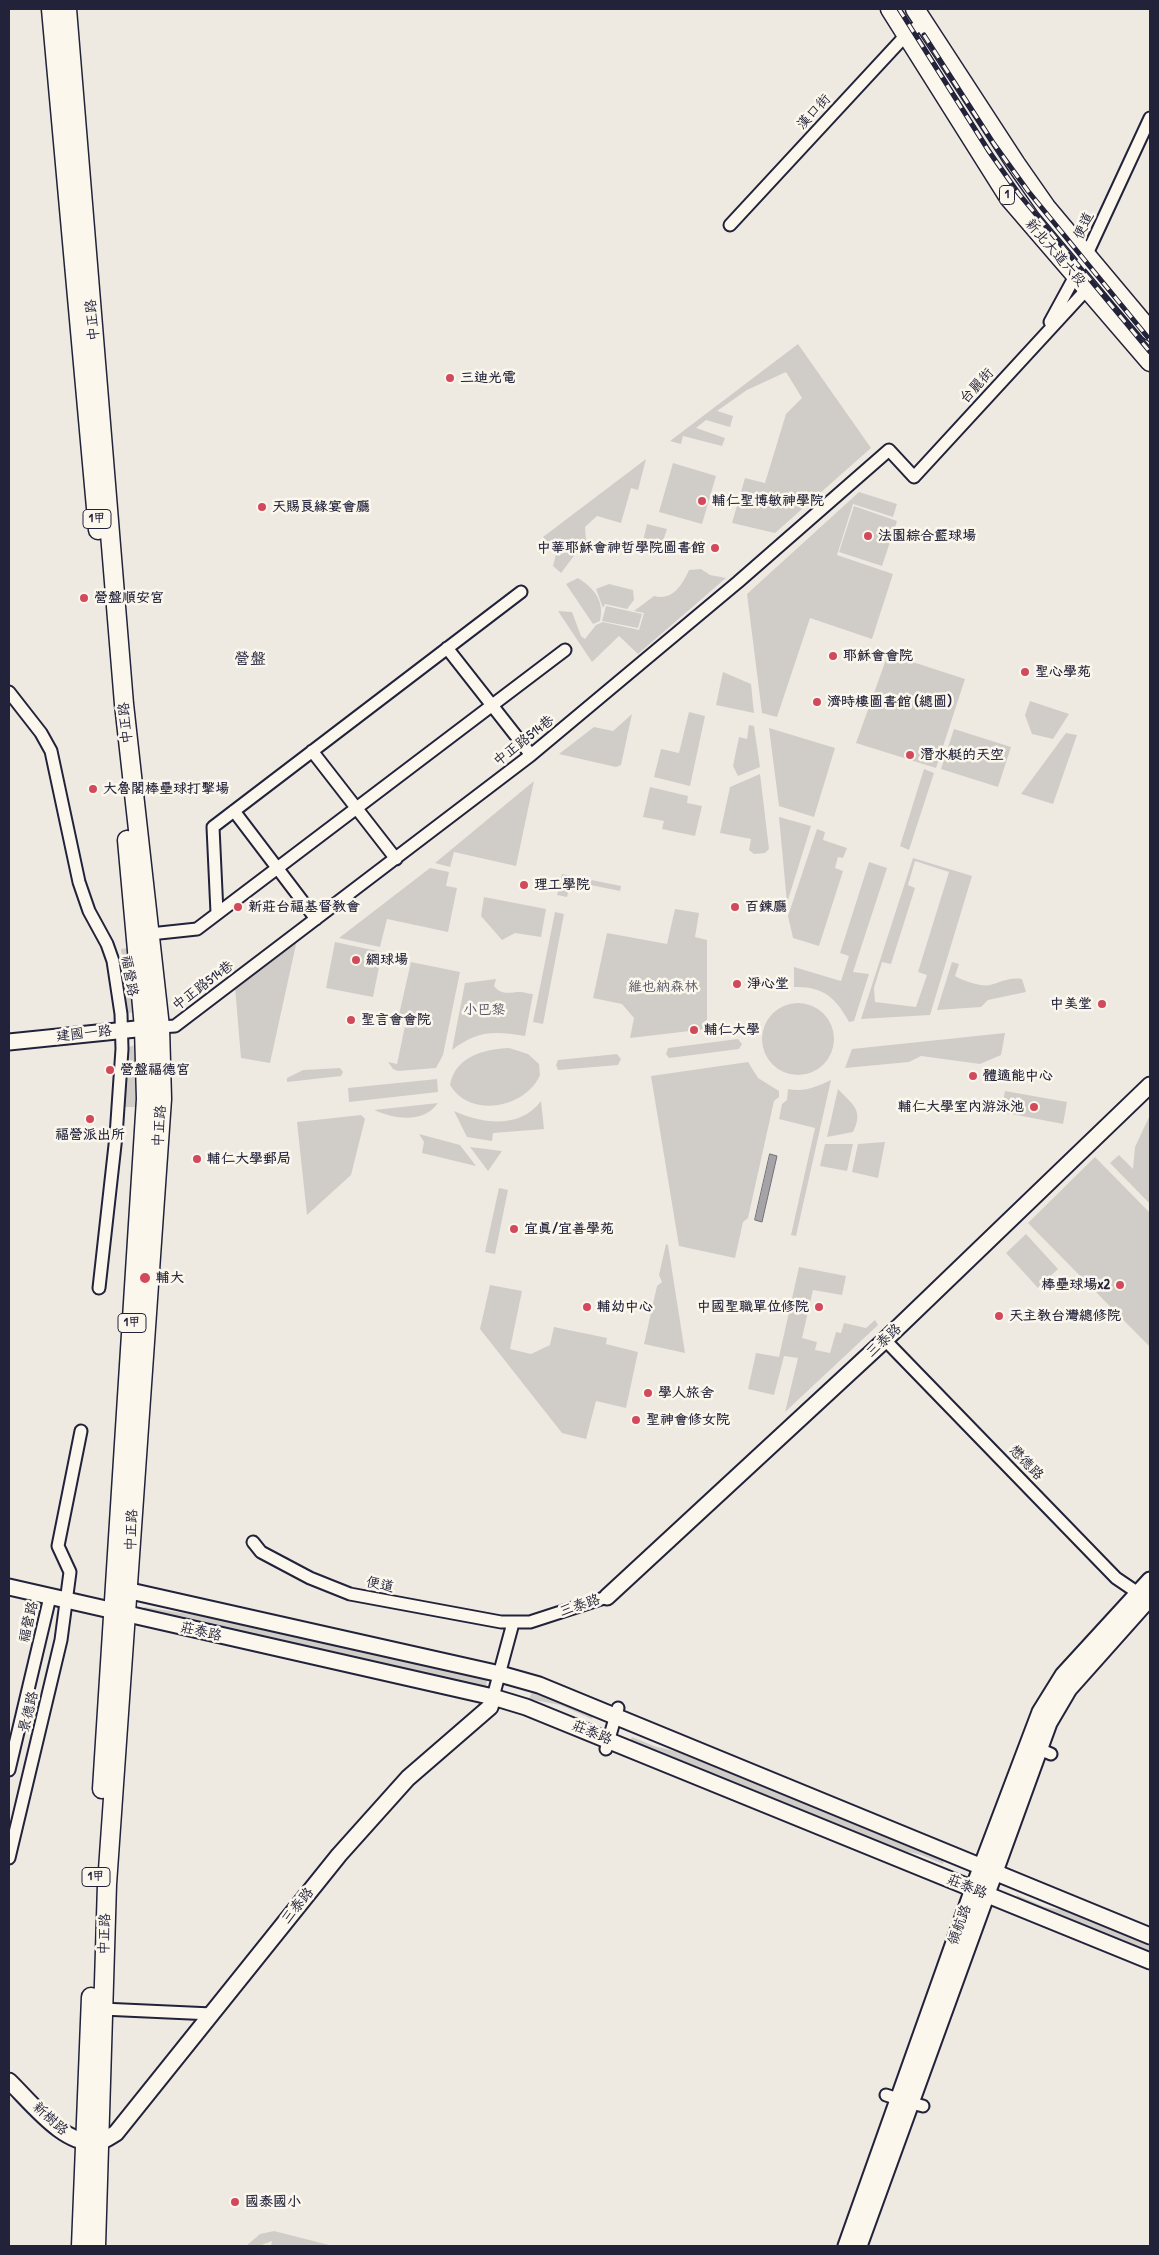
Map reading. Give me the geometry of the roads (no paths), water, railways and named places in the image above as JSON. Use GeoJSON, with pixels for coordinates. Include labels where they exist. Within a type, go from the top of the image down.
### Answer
{"type":"FeatureCollection","features":[{"type":"Feature","properties":{"kind":"main road","name":"中正路"},"geometry":{"type":"LineString","coordinates":[[51,9],[152,1028]]}},
{"type":"Feature","properties":{"kind":"main road","name":"中正路"},"geometry":{"type":"LineString","coordinates":[[67,9],[124,704],[150,934],[153,1117],[121,1589],[102,2009],[92,2142],[81,2246]]}},
{"type":"Feature","properties":{"kind":"main road","name":"新北大道六段"},"geometry":{"type":"LineString","coordinates":[[890,9],[1009,198],[1150,362]]}},
{"type":"Feature","properties":{"kind":"main road","name":"新北大道六段"},"geometry":{"type":"LineString","coordinates":[[919,16],[1016,164],[1086,256],[1150,331]]}},
{"type":"Feature","properties":{"kind":"main road","name":"中正路"},"geometry":{"type":"LineString","coordinates":[[96,2246],[92,2142],[96,1886],[120,1614]]}},
{"type":"Feature","properties":{"kind":"street","name":"漢口街"},"geometry":{"type":"LineString","coordinates":[[730,225],[906,35],[919,16]]}},
{"type":"Feature","properties":{"kind":"street","name":"便道"},"geometry":{"type":"LineString","coordinates":[[1037,342],[1081,282],[1086,256],[1150,118]]}},
{"type":"Feature","properties":{"kind":"street","name":"台麗街"},"geometry":{"type":"LineString","coordinates":[[889,450],[914,477],[1037,342],[1081,282]]}},
{"type":"Feature","properties":{"kind":"street","name":"中正路514巷"},"geometry":{"type":"LineString","coordinates":[[152,1028],[175,1026],[531,755],[738,582],[889,450]]}},
{"type":"Feature","properties":{"kind":"street"},"geometry":{"type":"LineString","coordinates":[[217,913],[214,827],[521,592]]}},
{"type":"Feature","properties":{"kind":"street"},"geometry":{"type":"LineString","coordinates":[[447,648],[531,755]]}},
{"type":"Feature","properties":{"kind":"street"},"geometry":{"type":"LineString","coordinates":[[150,934],[197,929],[565,650]]}},
{"type":"Feature","properties":{"kind":"street","name":"福營路"},"geometry":{"type":"LineString","coordinates":[[9,692],[40,732],[51,751],[79,882],[89,911],[107,944],[113,961],[122,1030],[116,1136],[99,1288]]}},
{"type":"Feature","properties":{"kind":"street"},"geometry":{"type":"LineString","coordinates":[[312,751],[396,859]]}},
{"type":"Feature","properties":{"kind":"street"},"geometry":{"type":"LineString","coordinates":[[234,811],[316,919]]}},
{"type":"Feature","properties":{"kind":"street","name":"建國一路"},"geometry":{"type":"LineString","coordinates":[[9,1042],[152,1028]]}},
{"type":"Feature","properties":{"kind":"street","name":"三泰路"},"geometry":{"type":"LineString","coordinates":[[92,2142],[116,2133],[339,1855],[408,1778],[490,1707],[513,1623],[530,1622],[607,1597],[885,1340],[1150,1085]]}},
{"type":"Feature","properties":{"kind":"street","name":"懋德路"},"geometry":{"type":"LineString","coordinates":[[885,1340],[1116,1578],[1147,1598]]}},
{"type":"Feature","properties":{"kind":"street"},"geometry":{"type":"LineString","coordinates":[[66,1601],[70,1572],[58,1546],[81,1430]]}},
{"type":"Feature","properties":{"kind":"street","name":"便道"},"geometry":{"type":"LineString","coordinates":[[253,1542],[261,1552],[310,1578],[350,1594],[390,1603],[513,1623]]}},
{"type":"Feature","properties":{"kind":"street","name":"領航路"},"geometry":{"type":"LineString","coordinates":[[987,1870],[1045,1751],[1055,1711],[1069,1689],[1147,1598],[1150,1580]]}},
{"type":"Feature","properties":{"kind":"street","name":"莊泰路"},"geometry":{"type":"LineString","coordinates":[[9,1587],[120,1614],[493,1697],[526,1708],[608,1744],[1150,1961]]}},
{"type":"Feature","properties":{"kind":"street","name":"莊泰路"},"geometry":{"type":"LineString","coordinates":[[121,1589],[500,1674],[539,1685],[616,1713],[987,1870],[1150,1936]]}},
{"type":"Feature","properties":{"kind":"street","name":"福營路"},"geometry":{"type":"LineString","coordinates":[[9,1770],[50,1597]]}},
{"type":"Feature","properties":{"kind":"street","name":"領航路"},"geometry":{"type":"LineString","coordinates":[[846,2246],[904,2101],[987,1870],[1035,1723],[1046,1700],[1063,1675],[1147,1598]]}},
{"type":"Feature","properties":{"kind":"street","name":"景德路"},"geometry":{"type":"LineString","coordinates":[[9,1858],[56,1663],[66,1601]]}},
{"type":"Feature","properties":{"kind":"street"},"geometry":{"type":"LineString","coordinates":[[608,1744],[616,1713]]}},
{"type":"Feature","properties":{"kind":"street"},"geometry":{"type":"LineString","coordinates":[[102,2009],[212,2014]]}},
{"type":"Feature","properties":{"kind":"street","name":"新樹路"},"geometry":{"type":"LineString","coordinates":[[9,2081],[65,2135],[77,2141],[92,2142]]}},
{"type":"Feature","properties":{"kind":"street","name":"領航路"},"geometry":{"type":"LineString","coordinates":[[859,2246],[904,2101]]}},
{"type":"Feature","properties":{"kind":"railway"},"geometry":{"type":"LineString","coordinates":[[899,9],[988,150],[1019,194],[1150,352]]}},
{"type":"Feature","properties":{"kind":"railway"},"geometry":{"type":"LineString","coordinates":[[924,35],[994,144],[1028,191],[1150,340]]}},
{"type":"Feature","properties":{"kind":"place","name":"三迪光電"},"geometry":{"type":"Point","coordinates":[450,378]}},
{"type":"Feature","properties":{"kind":"place","name":"輔仁聖博敏神學院"},"geometry":{"type":"Point","coordinates":[702,501]}},
{"type":"Feature","properties":{"kind":"place","name":"天賜良緣宴會廳"},"geometry":{"type":"Point","coordinates":[262,507]}},
{"type":"Feature","properties":{"kind":"place","name":"法園綜合籃球場"},"geometry":{"type":"Point","coordinates":[868,536]}},
{"type":"Feature","properties":{"kind":"place","name":"中華耶穌會神哲學院圖書館"},"geometry":{"type":"Point","coordinates":[715,548]}},
{"type":"Feature","properties":{"kind":"place","name":"營盤順安宮"},"geometry":{"type":"Point","coordinates":[84,598]}},
{"type":"Feature","properties":{"kind":"place","name":"耶穌會會院"},"geometry":{"type":"Point","coordinates":[833,656]}},
{"type":"Feature","properties":{"kind":"place","name":"聖心學苑"},"geometry":{"type":"Point","coordinates":[1025,672]}},
{"type":"Feature","properties":{"kind":"place","name":"濟時樓圖書館 (總圖)"},"geometry":{"type":"Point","coordinates":[817,702]}},
{"type":"Feature","properties":{"kind":"place","name":"潛水艇的天空"},"geometry":{"type":"Point","coordinates":[910,755]}},
{"type":"Feature","properties":{"kind":"place","name":"大魯閣棒壘球打擊場"},"geometry":{"type":"Point","coordinates":[93,789]}},
{"type":"Feature","properties":{"kind":"place","name":"理工學院"},"geometry":{"type":"Point","coordinates":[524,885]}},
{"type":"Feature","properties":{"kind":"place","name":"新莊台福基督教會"},"geometry":{"type":"Point","coordinates":[238,907]}},
{"type":"Feature","properties":{"kind":"place","name":"百鍊廳"},"geometry":{"type":"Point","coordinates":[735,907]}},
{"type":"Feature","properties":{"kind":"place","name":"網球場"},"geometry":{"type":"Point","coordinates":[356,960]}},
{"type":"Feature","properties":{"kind":"place","name":"淨心堂"},"geometry":{"type":"Point","coordinates":[737,984]}},
{"type":"Feature","properties":{"kind":"place","name":"中美堂"},"geometry":{"type":"Point","coordinates":[1102,1004]}},
{"type":"Feature","properties":{"kind":"place","name":"聖言會會院"},"geometry":{"type":"Point","coordinates":[351,1020]}},
{"type":"Feature","properties":{"kind":"place","name":"輔仁大學"},"geometry":{"type":"Point","coordinates":[694,1030]}},
{"type":"Feature","properties":{"kind":"place","name":"營盤福德宮"},"geometry":{"type":"Point","coordinates":[110,1070]}},
{"type":"Feature","properties":{"kind":"place","name":"體適能中心"},"geometry":{"type":"Point","coordinates":[973,1076]}},
{"type":"Feature","properties":{"kind":"place","name":"輔仁大學室內游泳池"},"geometry":{"type":"Point","coordinates":[1034,1107]}},
{"type":"Feature","properties":{"kind":"place","name":"福營派出所"},"geometry":{"type":"Point","coordinates":[90,1119]}},
{"type":"Feature","properties":{"kind":"place","name":"輔仁大學郵局"},"geometry":{"type":"Point","coordinates":[197,1159]}},
{"type":"Feature","properties":{"kind":"place","name":"宜真/宜善學苑"},"geometry":{"type":"Point","coordinates":[514,1229]}},
{"type":"Feature","properties":{"kind":"place","name":"輔大"},"geometry":{"type":"Point","coordinates":[145,1278]}},
{"type":"Feature","properties":{"kind":"place","name":"棒壘球場x2"},"geometry":{"type":"Point","coordinates":[1120,1285]}},
{"type":"Feature","properties":{"kind":"place","name":"輔幼中心"},"geometry":{"type":"Point","coordinates":[587,1307]}},
{"type":"Feature","properties":{"kind":"place","name":"中國聖職單位修院"},"geometry":{"type":"Point","coordinates":[819,1307]}},
{"type":"Feature","properties":{"kind":"place","name":"天主教台灣總修院"},"geometry":{"type":"Point","coordinates":[999,1316]}},
{"type":"Feature","properties":{"kind":"place","name":"學人旅舍"},"geometry":{"type":"Point","coordinates":[648,1393]}},
{"type":"Feature","properties":{"kind":"place","name":"聖神會修女院"},"geometry":{"type":"Point","coordinates":[636,1420]}},
{"type":"Feature","properties":{"kind":"place","name":"國泰國小"},"geometry":{"type":"Point","coordinates":[235,2202]}},
{"type":"Feature","properties":{"kind":"district","name":"營盤"},"geometry":{"type":"Point","coordinates":[250,660]}},
{"type":"Feature","properties":{"kind":"park label","name":"維也納森林"},"geometry":{"type":"Point","coordinates":[663,987]}},
{"type":"Feature","properties":{"kind":"park label","name":"小巴黎"},"geometry":{"type":"Point","coordinates":[484,1010]}}]}
